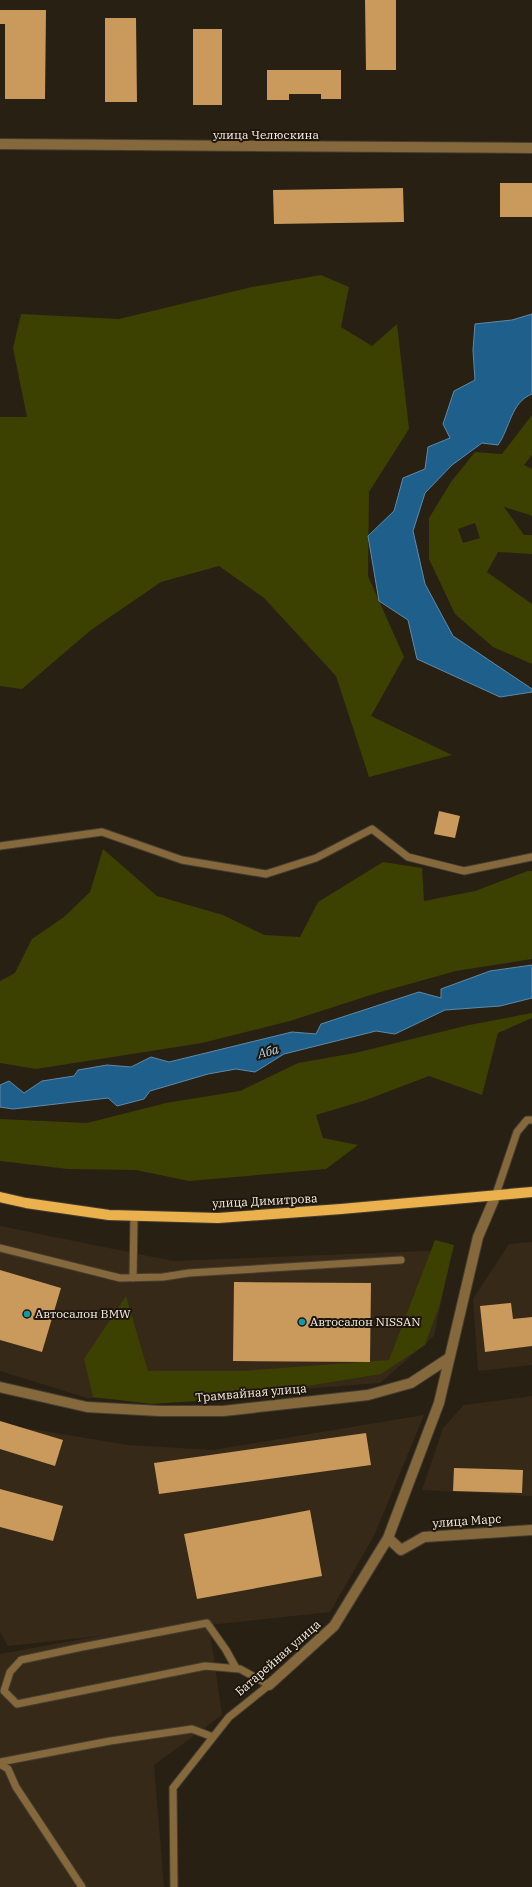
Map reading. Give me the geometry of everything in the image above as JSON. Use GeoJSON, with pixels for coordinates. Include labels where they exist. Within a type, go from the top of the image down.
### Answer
{"type":"FeatureCollection","features":[{"type":"Feature","properties":{"kind":"main road","name":"улица Димитрова"},"geometry":{"type":"LineString","coordinates":[[0,1198],[110,1215],[218,1218],[532,1192]]}},
{"type":"Feature","properties":{"kind":"street","name":"улица Челюскина"},"geometry":{"type":"LineString","coordinates":[[0,144],[349,148],[532,148]]}},
{"type":"Feature","properties":{"kind":"street","name":"Батарейная улица"},"geometry":{"type":"LineString","coordinates":[[269,1685],[334,1626],[388,1538],[440,1399],[478,1237],[495,1196]]}},
{"type":"Feature","properties":{"kind":"street","name":"Трамвайная улица"},"geometry":{"type":"LineString","coordinates":[[0,1387],[87,1408],[160,1411],[223,1410],[368,1395],[411,1382],[449,1358]]}},
{"type":"Feature","properties":{"kind":"street","name":"улица Марс"},"geometry":{"type":"LineString","coordinates":[[388,1538],[401,1550],[424,1537],[532,1530]]}},
{"type":"Feature","properties":{"kind":"lane"},"geometry":{"type":"LineString","coordinates":[[0,846],[102,832],[182,860],[266,874],[316,858],[372,829],[408,857],[464,871],[532,857]]}},
{"type":"Feature","properties":{"kind":"lane"},"geometry":{"type":"LineString","coordinates":[[495,1196],[517,1132],[527,1120],[532,1120]]}},
{"type":"Feature","properties":{"kind":"lane"},"geometry":{"type":"LineString","coordinates":[[132,1278],[134,1216]]}},
{"type":"Feature","properties":{"kind":"lane"},"geometry":{"type":"LineString","coordinates":[[0,1248],[95,1273],[120,1278],[401,1260]]}},
{"type":"Feature","properties":{"kind":"lane"},"geometry":{"type":"LineString","coordinates":[[236,1668],[226,1650],[207,1623],[22,1660],[10,1672],[4,1691],[17,1704],[205,1666],[236,1668],[269,1685]]}},
{"type":"Feature","properties":{"kind":"lane","name":"Батарейная улица"},"geometry":{"type":"LineString","coordinates":[[174,1887],[173,1788],[229,1717],[269,1685]]}},
{"type":"Feature","properties":{"kind":"lane"},"geometry":{"type":"LineString","coordinates":[[0,1763],[103,1742],[192,1729],[214,1737]]}},
{"type":"Feature","properties":{"kind":"lane"},"geometry":{"type":"LineString","coordinates":[[0,1763],[8,1768],[16,1787],[82,1887]]}},
{"type":"Feature","properties":{"kind":"shaded area"},"geometry":{"type":"Polygon","coordinates":[[[321,275],[349,287],[341,327],[372,346],[397,324],[409,429],[369,492],[368,576],[404,657],[371,716],[452,755],[369,777],[336,676],[264,598],[219,566],[161,582],[91,630],[22,689],[0,686],[0,417],[27,417],[13,348],[21,314],[119,319],[252,287],[321,275]]]}},
{"type":"Feature","properties":{"kind":"shaded area"},"geometry":{"type":"Polygon","coordinates":[[[532,415],[532,455],[524,465],[532,469],[532,517],[530,515],[504,507],[524,535],[532,535],[532,554],[498,552],[487,572],[532,604],[532,664],[493,647],[455,614],[429,559],[429,518],[451,482],[475,452],[502,454],[532,415]],[[475,523],[458,529],[463,543],[480,538],[475,523]]]}},
{"type":"Feature","properties":{"kind":"shaded area"},"geometry":{"type":"Polygon","coordinates":[[[103,849],[157,896],[223,915],[264,935],[300,937],[318,902],[383,862],[422,868],[424,901],[475,891],[528,871],[532,871],[532,959],[456,971],[377,993],[290,1021],[202,1043],[36,1069],[0,1063],[0,981],[15,973],[32,939],[64,917],[90,892],[103,849]]]}},
{"type":"Feature","properties":{"kind":"shaded area"},"geometry":{"type":"Polygon","coordinates":[[[532,1013],[532,1018],[498,1033],[482,1095],[429,1076],[366,1100],[316,1115],[323,1138],[358,1145],[326,1169],[189,1181],[136,1170],[68,1169],[0,1161],[0,1119],[87,1123],[166,1103],[240,1091],[298,1063],[355,1053],[469,1025],[532,1013]]]}},
{"type":"Feature","properties":{"kind":"shaded area"},"geometry":{"type":"Polygon","coordinates":[[[0,1226],[173,1261],[452,1250],[434,1336],[380,1383],[158,1400],[87,1398],[0,1371],[0,1226]]]}},
{"type":"Feature","properties":{"kind":"shaded area"},"geometry":{"type":"Polygon","coordinates":[[[435,1240],[454,1245],[440,1304],[425,1345],[381,1374],[227,1399],[152,1404],[93,1397],[84,1359],[126,1296],[148,1371],[242,1371],[389,1360],[435,1240]]]}},
{"type":"Feature","properties":{"kind":"shaded area"},"geometry":{"type":"Polygon","coordinates":[[[532,1242],[532,1365],[478,1371],[473,1299],[509,1244],[532,1242]]]}},
{"type":"Feature","properties":{"kind":"shaded area"},"geometry":{"type":"Polygon","coordinates":[[[532,1396],[532,1496],[422,1490],[443,1428],[464,1405],[532,1396]]]}},
{"type":"Feature","properties":{"kind":"shaded area"},"geometry":{"type":"Polygon","coordinates":[[[424,1415],[374,1536],[330,1612],[209,1625],[222,1715],[154,1765],[164,1887],[0,1887],[0,1654],[99,1636],[8,1646],[0,1632],[0,1422],[7,1425],[128,1445],[213,1450],[424,1415]]]}},
{"type":"Feature","properties":{"kind":"water"},"geometry":{"type":"Polygon","coordinates":[[[532,314],[532,394],[525,398],[515,409],[498,445],[482,443],[452,465],[425,493],[413,531],[425,584],[453,636],[532,689],[532,692],[500,697],[417,659],[408,620],[379,601],[368,536],[394,511],[403,478],[425,469],[428,447],[450,438],[443,424],[454,391],[475,380],[473,350],[475,324],[512,320],[532,314]]]}},
{"type":"Feature","properties":{"kind":"water","name":"Аба"},"geometry":{"type":"Polygon","coordinates":[[[532,965],[532,998],[500,1006],[445,1010],[395,1034],[376,1031],[284,1054],[255,1072],[236,1069],[208,1074],[150,1091],[144,1099],[117,1106],[108,1098],[13,1109],[0,1107],[0,1085],[9,1081],[24,1093],[42,1081],[74,1076],[78,1070],[107,1065],[131,1067],[151,1057],[169,1062],[292,1032],[316,1034],[321,1024],[419,992],[441,998],[441,989],[490,971],[532,965]]]}},
{"type":"Feature","properties":{"kind":"building"},"geometry":{"type":"Polygon","coordinates":[[[365,0],[396,0],[396,70],[366,70],[365,0]]]}},
{"type":"Feature","properties":{"kind":"building"},"geometry":{"type":"Polygon","coordinates":[[[0,10],[46,10],[45,99],[5,99],[5,24],[0,24],[0,10]]]}},
{"type":"Feature","properties":{"kind":"building"},"geometry":{"type":"Polygon","coordinates":[[[105,18],[136,18],[137,102],[105,102],[105,18]]]}},
{"type":"Feature","properties":{"kind":"building"},"geometry":{"type":"Polygon","coordinates":[[[193,29],[222,29],[222,105],[193,105],[193,29]]]}},
{"type":"Feature","properties":{"kind":"building"},"geometry":{"type":"Polygon","coordinates":[[[267,70],[341,70],[341,99],[321,99],[321,94],[289,94],[289,100],[267,100],[267,70]]]}},
{"type":"Feature","properties":{"kind":"building"},"geometry":{"type":"Polygon","coordinates":[[[500,183],[532,183],[532,217],[500,217],[500,183]]]}},
{"type":"Feature","properties":{"kind":"building"},"geometry":{"type":"Polygon","coordinates":[[[403,188],[404,222],[274,224],[273,190],[403,188]]]}},
{"type":"Feature","properties":{"kind":"building"},"geometry":{"type":"Polygon","coordinates":[[[439,811],[460,816],[455,838],[434,834],[439,811]]]}},
{"type":"Feature","properties":{"kind":"building","name":"Автосалон BMW"},"geometry":{"type":"Polygon","coordinates":[[[0,1270],[61,1288],[42,1352],[0,1340],[0,1270]]]}},
{"type":"Feature","properties":{"kind":"building","name":"Автосалон NISSAN"},"geometry":{"type":"Polygon","coordinates":[[[234,1282],[371,1283],[370,1362],[233,1361],[234,1282]]]}},
{"type":"Feature","properties":{"kind":"building"},"geometry":{"type":"Polygon","coordinates":[[[511,1303],[513,1319],[532,1317],[532,1346],[485,1352],[480,1306],[511,1303]]]}},
{"type":"Feature","properties":{"kind":"building"},"geometry":{"type":"Polygon","coordinates":[[[0,1421],[63,1440],[55,1466],[0,1449],[0,1421]]]}},
{"type":"Feature","properties":{"kind":"building"},"geometry":{"type":"Polygon","coordinates":[[[366,1433],[371,1465],[159,1494],[154,1463],[366,1433]]]}},
{"type":"Feature","properties":{"kind":"building"},"geometry":{"type":"Polygon","coordinates":[[[454,1468],[523,1470],[522,1493],[453,1491],[454,1468]]]}},
{"type":"Feature","properties":{"kind":"building"},"geometry":{"type":"Polygon","coordinates":[[[0,1489],[63,1506],[53,1541],[0,1527],[0,1489]]]}},
{"type":"Feature","properties":{"kind":"building"},"geometry":{"type":"Polygon","coordinates":[[[310,1510],[322,1576],[197,1599],[184,1534],[310,1510]]]}},
{"type":"Feature","properties":{"kind":"place","name":"Автосалон BMW"},"geometry":{"type":"Point","coordinates":[27,1314]}},
{"type":"Feature","properties":{"kind":"place","name":"Автосалон NISSAN"},"geometry":{"type":"Point","coordinates":[302,1322]}}]}
